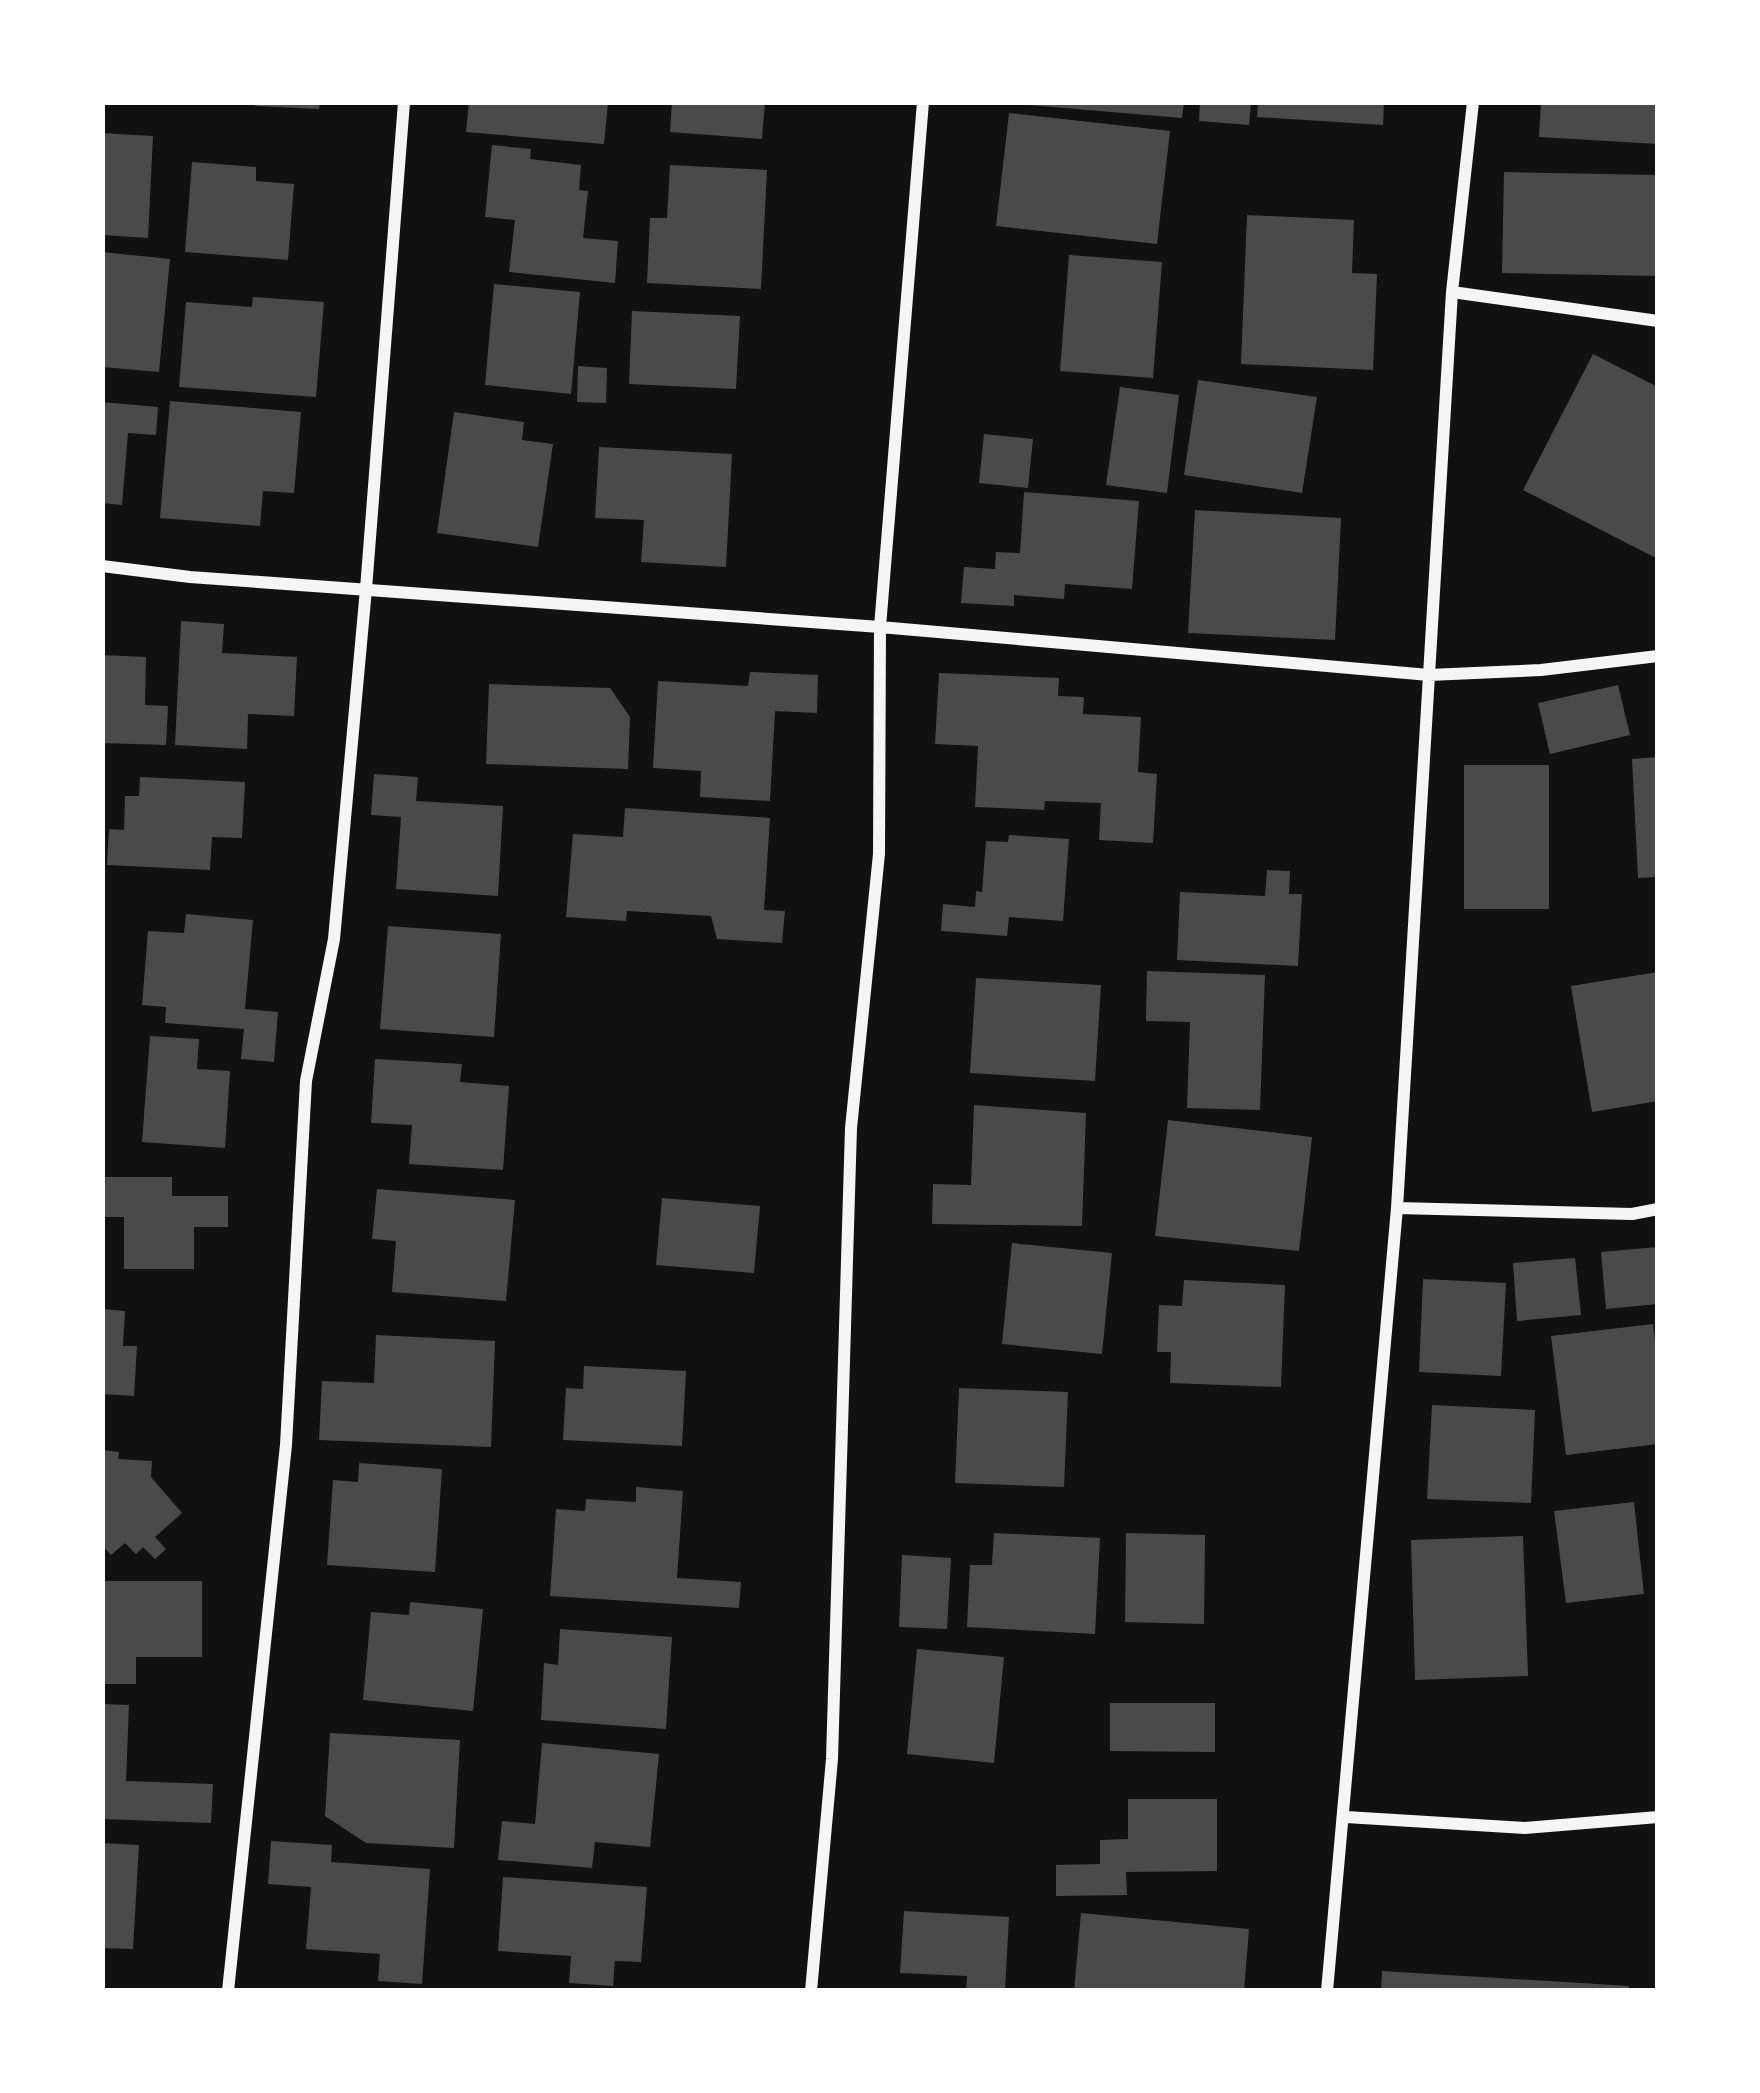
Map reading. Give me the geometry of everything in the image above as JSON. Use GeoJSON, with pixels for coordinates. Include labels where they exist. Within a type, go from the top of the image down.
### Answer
{"type":"FeatureCollection","features":[{"type":"Feature","properties":{"kind":"street"},"geometry":{"type":"LineString","coordinates":[[228,1991],[286,1445],[306,1081],[334,939],[404,102]]}},
{"type":"Feature","properties":{"kind":"street"},"geometry":{"type":"LineString","coordinates":[[811,1991],[832,1760],[851,1127],[879,854],[880,627],[923,102]]}},
{"type":"Feature","properties":{"kind":"street"},"geometry":{"type":"LineString","coordinates":[[1328,1991],[1397,1208],[1452,292],[1473,102]]}},
{"type":"Feature","properties":{"kind":"street"},"geometry":{"type":"LineString","coordinates":[[1452,292],[1658,321]]}},
{"type":"Feature","properties":{"kind":"street"},"geometry":{"type":"LineString","coordinates":[[102,566],[190,577],[880,627],[1429,675],[1541,670],[1658,656]]}},
{"type":"Feature","properties":{"kind":"street"},"geometry":{"type":"LineString","coordinates":[[1397,1208],[1632,1214],[1658,1209]]}},
{"type":"Feature","properties":{"kind":"street"},"geometry":{"type":"LineString","coordinates":[[1346,1817],[1525,1828],[1658,1817]]}},
{"type":"Feature","properties":{"kind":"building"},"geometry":{"type":"Polygon","coordinates":[[[255,102],[320,102],[319,109],[255,106],[255,102]]]}},
{"type":"Feature","properties":{"kind":"building"},"geometry":{"type":"Polygon","coordinates":[[[469,102],[608,102],[604,144],[466,132],[469,102]]]}},
{"type":"Feature","properties":{"kind":"building"},"geometry":{"type":"Polygon","coordinates":[[[672,102],[765,102],[762,139],[670,132],[672,102]]]}},
{"type":"Feature","properties":{"kind":"building"},"geometry":{"type":"Polygon","coordinates":[[[1029,102],[1184,102],[1182,118],[1029,102]]]}},
{"type":"Feature","properties":{"kind":"building"},"geometry":{"type":"Polygon","coordinates":[[[1200,102],[1251,102],[1249,125],[1199,121],[1200,102]]]}},
{"type":"Feature","properties":{"kind":"building"},"geometry":{"type":"Polygon","coordinates":[[[1258,102],[1384,102],[1383,125],[1257,117],[1258,102]]]}},
{"type":"Feature","properties":{"kind":"building"},"geometry":{"type":"Polygon","coordinates":[[[1541,102],[1658,102],[1658,144],[1539,137],[1541,102]]]}},
{"type":"Feature","properties":{"kind":"building"},"geometry":{"type":"Polygon","coordinates":[[[1009,113],[1170,131],[1157,244],[996,226],[1009,113]]]}},
{"type":"Feature","properties":{"kind":"building"},"geometry":{"type":"Polygon","coordinates":[[[102,133],[153,136],[148,238],[102,235],[102,133]]]}},
{"type":"Feature","properties":{"kind":"building"},"geometry":{"type":"Polygon","coordinates":[[[492,145],[531,149],[530,159],[581,165],[579,190],[588,191],[583,238],[618,241],[615,283],[509,272],[515,220],[485,217],[492,145]]]}},
{"type":"Feature","properties":{"kind":"building"},"geometry":{"type":"Polygon","coordinates":[[[192,162],[256,167],[256,181],[294,184],[288,260],[185,252],[192,162]]]}},
{"type":"Feature","properties":{"kind":"building"},"geometry":{"type":"Polygon","coordinates":[[[670,165],[767,170],[761,289],[647,283],[650,218],[667,218],[670,165]]]}},
{"type":"Feature","properties":{"kind":"building"},"geometry":{"type":"Polygon","coordinates":[[[1504,172],[1658,175],[1658,276],[1502,273],[1504,172]]]}},
{"type":"Feature","properties":{"kind":"building"},"geometry":{"type":"Polygon","coordinates":[[[1247,215],[1354,220],[1352,273],[1377,274],[1373,370],[1241,364],[1247,215]]]}},
{"type":"Feature","properties":{"kind":"building"},"geometry":{"type":"Polygon","coordinates":[[[102,252],[170,259],[159,372],[102,367],[102,252]]]}},
{"type":"Feature","properties":{"kind":"building"},"geometry":{"type":"Polygon","coordinates":[[[1069,255],[1162,262],[1153,378],[1060,371],[1069,255]]]}},
{"type":"Feature","properties":{"kind":"building"},"geometry":{"type":"Polygon","coordinates":[[[494,284],[580,292],[571,394],[485,385],[494,284]]]}},
{"type":"Feature","properties":{"kind":"building"},"geometry":{"type":"Polygon","coordinates":[[[253,297],[324,302],[316,397],[179,387],[186,302],[252,307],[253,297]]]}},
{"type":"Feature","properties":{"kind":"building"},"geometry":{"type":"Polygon","coordinates":[[[632,311],[740,316],[736,389],[629,384],[632,311]]]}},
{"type":"Feature","properties":{"kind":"building"},"geometry":{"type":"Polygon","coordinates":[[[1593,354],[1658,387],[1658,559],[1523,490],[1593,354]]]}},
{"type":"Feature","properties":{"kind":"building"},"geometry":{"type":"Polygon","coordinates":[[[578,366],[607,368],[606,403],[577,402],[578,366]]]}},
{"type":"Feature","properties":{"kind":"building"},"geometry":{"type":"Polygon","coordinates":[[[1198,380],[1317,397],[1302,493],[1184,475],[1198,380]]]}},
{"type":"Feature","properties":{"kind":"building"},"geometry":{"type":"Polygon","coordinates":[[[1120,387],[1179,395],[1167,493],[1106,485],[1120,387]]]}},
{"type":"Feature","properties":{"kind":"building"},"geometry":{"type":"Polygon","coordinates":[[[170,401],[301,412],[294,493],[263,491],[260,526],[160,518],[170,401]]]}},
{"type":"Feature","properties":{"kind":"building"},"geometry":{"type":"Polygon","coordinates":[[[102,402],[158,407],[156,435],[128,433],[122,505],[102,503],[102,402]]]}},
{"type":"Feature","properties":{"kind":"building"},"geometry":{"type":"Polygon","coordinates":[[[454,412],[524,422],[522,440],[553,444],[538,547],[437,533],[454,412]]]}},
{"type":"Feature","properties":{"kind":"building"},"geometry":{"type":"Polygon","coordinates":[[[984,434],[1033,439],[1028,488],[979,483],[984,434]]]}},
{"type":"Feature","properties":{"kind":"building"},"geometry":{"type":"Polygon","coordinates":[[[599,447],[732,454],[726,567],[641,562],[644,520],[595,518],[599,447]]]}},
{"type":"Feature","properties":{"kind":"building"},"geometry":{"type":"Polygon","coordinates":[[[1024,492],[1139,501],[1132,589],[1065,584],[1064,599],[1014,595],[1014,606],[961,603],[964,567],[995,569],[996,552],[1020,553],[1024,492]]]}},
{"type":"Feature","properties":{"kind":"building"},"geometry":{"type":"Polygon","coordinates":[[[1195,510],[1341,518],[1335,640],[1188,633],[1195,510]]]}},
{"type":"Feature","properties":{"kind":"building"},"geometry":{"type":"Polygon","coordinates":[[[181,621],[224,624],[222,653],[297,657],[294,716],[248,714],[247,749],[175,745],[181,621]]]}},
{"type":"Feature","properties":{"kind":"building"},"geometry":{"type":"Polygon","coordinates":[[[102,655],[146,657],[145,705],[168,706],[166,745],[102,743],[102,655]]]}},
{"type":"Feature","properties":{"kind":"building"},"geometry":{"type":"Polygon","coordinates":[[[750,672],[818,675],[817,713],[775,711],[770,801],[700,797],[701,771],[653,768],[658,681],[748,686],[750,672]]]}},
{"type":"Feature","properties":{"kind":"building"},"geometry":{"type":"Polygon","coordinates":[[[939,673],[1059,678],[1058,696],[1084,697],[1083,714],[1141,717],[1138,772],[1157,774],[1153,843],[1099,840],[1101,803],[1045,801],[1044,810],[975,807],[978,746],[935,744],[939,673]]]}},
{"type":"Feature","properties":{"kind":"building"},"geometry":{"type":"Polygon","coordinates":[[[489,684],[610,688],[630,717],[628,769],[486,764],[489,684]]]}},
{"type":"Feature","properties":{"kind":"building"},"geometry":{"type":"Polygon","coordinates":[[[1618,685],[1630,735],[1550,754],[1538,703],[1618,685]]]}},
{"type":"Feature","properties":{"kind":"building"},"geometry":{"type":"Polygon","coordinates":[[[1658,757],[1658,877],[1638,878],[1632,759],[1658,757]]]}},
{"type":"Feature","properties":{"kind":"building"},"geometry":{"type":"Polygon","coordinates":[[[1464,765],[1549,765],[1549,909],[1464,909],[1464,765]]]}},
{"type":"Feature","properties":{"kind":"building"},"geometry":{"type":"Polygon","coordinates":[[[374,774],[418,777],[416,801],[503,806],[498,896],[396,889],[401,817],[371,815],[374,774]]]}},
{"type":"Feature","properties":{"kind":"building"},"geometry":{"type":"Polygon","coordinates":[[[140,777],[245,782],[242,838],[212,837],[210,870],[107,865],[109,829],[124,830],[125,796],[139,796],[140,777]]]}},
{"type":"Feature","properties":{"kind":"building"},"geometry":{"type":"Polygon","coordinates":[[[625,808],[770,818],[764,910],[785,911],[782,943],[717,939],[711,916],[627,911],[626,921],[566,917],[573,834],[623,837],[625,808]]]}},
{"type":"Feature","properties":{"kind":"building"},"geometry":{"type":"Polygon","coordinates":[[[1009,835],[1069,839],[1063,921],[1009,917],[1007,936],[941,931],[943,904],[975,907],[976,891],[982,892],[986,841],[1008,842],[1009,835]]]}},
{"type":"Feature","properties":{"kind":"building"},"geometry":{"type":"Polygon","coordinates":[[[1267,870],[1290,871],[1289,894],[1302,894],[1298,966],[1177,960],[1180,892],[1265,896],[1267,870]]]}},
{"type":"Feature","properties":{"kind":"building"},"geometry":{"type":"Polygon","coordinates":[[[186,914],[253,920],[245,1009],[278,1012],[274,1062],[241,1059],[244,1029],[165,1023],[166,1007],[142,1005],[148,931],[184,933],[186,914]]]}},
{"type":"Feature","properties":{"kind":"building"},"geometry":{"type":"Polygon","coordinates":[[[388,926],[501,934],[494,1037],[380,1029],[388,926]]]}},
{"type":"Feature","properties":{"kind":"building"},"geometry":{"type":"Polygon","coordinates":[[[1147,971],[1265,975],[1260,1110],[1187,1108],[1190,1022],[1146,1021],[1147,971]]]}},
{"type":"Feature","properties":{"kind":"building"},"geometry":{"type":"Polygon","coordinates":[[[1658,972],[1658,1101],[1592,1112],[1571,986],[1658,972]]]}},
{"type":"Feature","properties":{"kind":"building"},"geometry":{"type":"Polygon","coordinates":[[[976,978],[1101,985],[1095,1081],[970,1073],[976,978]]]}},
{"type":"Feature","properties":{"kind":"building"},"geometry":{"type":"Polygon","coordinates":[[[150,1036],[199,1039],[197,1069],[230,1071],[225,1148],[142,1142],[150,1036]]]}},
{"type":"Feature","properties":{"kind":"building"},"geometry":{"type":"Polygon","coordinates":[[[375,1059],[462,1064],[460,1082],[509,1086],[503,1170],[409,1164],[412,1125],[371,1123],[375,1059]]]}},
{"type":"Feature","properties":{"kind":"building"},"geometry":{"type":"Polygon","coordinates":[[[974,1105],[1086,1113],[1082,1226],[932,1224],[933,1184],[971,1185],[974,1105]]]}},
{"type":"Feature","properties":{"kind":"building"},"geometry":{"type":"Polygon","coordinates":[[[1168,1120],[1312,1137],[1299,1251],[1155,1236],[1168,1120]]]}},
{"type":"Feature","properties":{"kind":"building"},"geometry":{"type":"Polygon","coordinates":[[[102,1177],[172,1177],[172,1196],[228,1196],[228,1227],[194,1227],[194,1269],[124,1269],[124,1217],[102,1217],[102,1177]]]}},
{"type":"Feature","properties":{"kind":"building"},"geometry":{"type":"Polygon","coordinates":[[[377,1189],[515,1200],[506,1301],[392,1292],[396,1241],[372,1239],[377,1189]]]}},
{"type":"Feature","properties":{"kind":"building"},"geometry":{"type":"Polygon","coordinates":[[[662,1198],[760,1206],[754,1273],[656,1265],[662,1198]]]}},
{"type":"Feature","properties":{"kind":"building"},"geometry":{"type":"Polygon","coordinates":[[[1012,1243],[1112,1253],[1102,1354],[1002,1344],[1012,1243]]]}},
{"type":"Feature","properties":{"kind":"building"},"geometry":{"type":"Polygon","coordinates":[[[1658,1247],[1658,1304],[1606,1309],[1601,1252],[1658,1247]]]}},
{"type":"Feature","properties":{"kind":"building"},"geometry":{"type":"Polygon","coordinates":[[[1575,1258],[1581,1315],[1517,1321],[1513,1263],[1575,1258]]]}},
{"type":"Feature","properties":{"kind":"building"},"geometry":{"type":"Polygon","coordinates":[[[1423,1279],[1506,1283],[1501,1376],[1419,1372],[1423,1279]]]}},
{"type":"Feature","properties":{"kind":"building"},"geometry":{"type":"Polygon","coordinates":[[[1184,1280],[1285,1285],[1281,1387],[1170,1383],[1171,1352],[1157,1352],[1159,1305],[1182,1306],[1184,1280]]]}},
{"type":"Feature","properties":{"kind":"building"},"geometry":{"type":"Polygon","coordinates":[[[102,1309],[125,1311],[123,1346],[137,1346],[134,1396],[102,1394],[102,1309]]]}},
{"type":"Feature","properties":{"kind":"building"},"geometry":{"type":"Polygon","coordinates":[[[1653,1324],[1658,1444],[1566,1455],[1551,1336],[1653,1324]]]}},
{"type":"Feature","properties":{"kind":"building"},"geometry":{"type":"Polygon","coordinates":[[[376,1335],[495,1341],[491,1447],[319,1440],[322,1381],[374,1383],[376,1335]]]}},
{"type":"Feature","properties":{"kind":"building"},"geometry":{"type":"Polygon","coordinates":[[[584,1366],[686,1371],[682,1446],[563,1440],[566,1388],[583,1389],[584,1366]]]}},
{"type":"Feature","properties":{"kind":"building"},"geometry":{"type":"Polygon","coordinates":[[[959,1388],[1068,1392],[1064,1487],[955,1483],[959,1388]]]}},
{"type":"Feature","properties":{"kind":"building"},"geometry":{"type":"Polygon","coordinates":[[[1432,1405],[1535,1410],[1531,1503],[1427,1499],[1432,1405]]]}},
{"type":"Feature","properties":{"kind":"building"},"geometry":{"type":"Polygon","coordinates":[[[102,1450],[119,1452],[118,1459],[152,1461],[151,1477],[182,1513],[155,1537],[166,1549],[155,1559],[143,1547],[136,1554],[125,1543],[111,1555],[102,1545],[102,1450]]]}},
{"type":"Feature","properties":{"kind":"building"},"geometry":{"type":"Polygon","coordinates":[[[359,1463],[442,1469],[435,1572],[327,1565],[333,1480],[358,1482],[359,1463]]]}},
{"type":"Feature","properties":{"kind":"building"},"geometry":{"type":"Polygon","coordinates":[[[636,1487],[683,1491],[677,1578],[741,1582],[739,1608],[550,1596],[556,1509],[585,1511],[586,1499],[636,1502],[636,1487]]]}},
{"type":"Feature","properties":{"kind":"building"},"geometry":{"type":"Polygon","coordinates":[[[1634,1502],[1644,1594],[1566,1603],[1554,1511],[1634,1502]]]}},
{"type":"Feature","properties":{"kind":"building"},"geometry":{"type":"Polygon","coordinates":[[[994,1533],[1100,1538],[1095,1634],[967,1627],[970,1565],[992,1565],[994,1533]]]}},
{"type":"Feature","properties":{"kind":"building"},"geometry":{"type":"Polygon","coordinates":[[[1126,1533],[1205,1535],[1204,1624],[1125,1622],[1126,1533]]]}},
{"type":"Feature","properties":{"kind":"building"},"geometry":{"type":"Polygon","coordinates":[[[1523,1536],[1528,1676],[1415,1680],[1411,1540],[1523,1536]]]}},
{"type":"Feature","properties":{"kind":"building"},"geometry":{"type":"Polygon","coordinates":[[[902,1555],[951,1558],[947,1629],[899,1627],[902,1555]]]}},
{"type":"Feature","properties":{"kind":"building"},"geometry":{"type":"Polygon","coordinates":[[[102,1581],[202,1581],[202,1657],[136,1657],[136,1684],[102,1684],[102,1581]]]}},
{"type":"Feature","properties":{"kind":"building"},"geometry":{"type":"Polygon","coordinates":[[[410,1602],[483,1609],[473,1711],[363,1700],[371,1612],[409,1615],[410,1602]]]}},
{"type":"Feature","properties":{"kind":"building"},"geometry":{"type":"Polygon","coordinates":[[[560,1629],[672,1637],[666,1729],[541,1720],[544,1663],[558,1665],[560,1629]]]}},
{"type":"Feature","properties":{"kind":"building"},"geometry":{"type":"Polygon","coordinates":[[[917,1649],[1004,1657],[994,1763],[907,1754],[917,1649]]]}},
{"type":"Feature","properties":{"kind":"building"},"geometry":{"type":"Polygon","coordinates":[[[1110,1703],[1215,1703],[1215,1752],[1110,1751],[1110,1703]]]}},
{"type":"Feature","properties":{"kind":"building"},"geometry":{"type":"Polygon","coordinates":[[[102,1704],[129,1705],[126,1781],[213,1784],[211,1823],[102,1819],[102,1704]]]}},
{"type":"Feature","properties":{"kind":"building"},"geometry":{"type":"Polygon","coordinates":[[[330,1733],[460,1740],[454,1848],[366,1843],[325,1816],[330,1733]]]}},
{"type":"Feature","properties":{"kind":"building"},"geometry":{"type":"Polygon","coordinates":[[[542,1743],[659,1754],[650,1847],[595,1842],[592,1868],[498,1860],[502,1821],[535,1824],[542,1743]]]}},
{"type":"Feature","properties":{"kind":"building"},"geometry":{"type":"Polygon","coordinates":[[[1128,1799],[1217,1799],[1217,1871],[1126,1872],[1127,1895],[1056,1896],[1056,1865],[1100,1864],[1100,1840],[1128,1839],[1128,1799]]]}},
{"type":"Feature","properties":{"kind":"building"},"geometry":{"type":"Polygon","coordinates":[[[271,1841],[332,1845],[331,1862],[430,1869],[422,1984],[378,1981],[380,1954],[306,1949],[311,1887],[268,1884],[271,1841]]]}},
{"type":"Feature","properties":{"kind":"building"},"geometry":{"type":"Polygon","coordinates":[[[102,1843],[139,1845],[133,1949],[102,1948],[102,1843]]]}},
{"type":"Feature","properties":{"kind":"building"},"geometry":{"type":"Polygon","coordinates":[[[503,1877],[647,1887],[641,1962],[615,1961],[613,1986],[569,1983],[571,1956],[498,1951],[503,1877]]]}},
{"type":"Feature","properties":{"kind":"building"},"geometry":{"type":"Polygon","coordinates":[[[904,1911],[1009,1917],[1005,1991],[966,1991],[967,1976],[900,1973],[904,1911]]]}},
{"type":"Feature","properties":{"kind":"building"},"geometry":{"type":"Polygon","coordinates":[[[1081,1913],[1249,1929],[1244,1991],[1074,1991],[1081,1913]]]}},
{"type":"Feature","properties":{"kind":"building"},"geometry":{"type":"Polygon","coordinates":[[[1382,1971],[1629,1986],[1628,1991],[1381,1991],[1382,1971]]]}}]}
